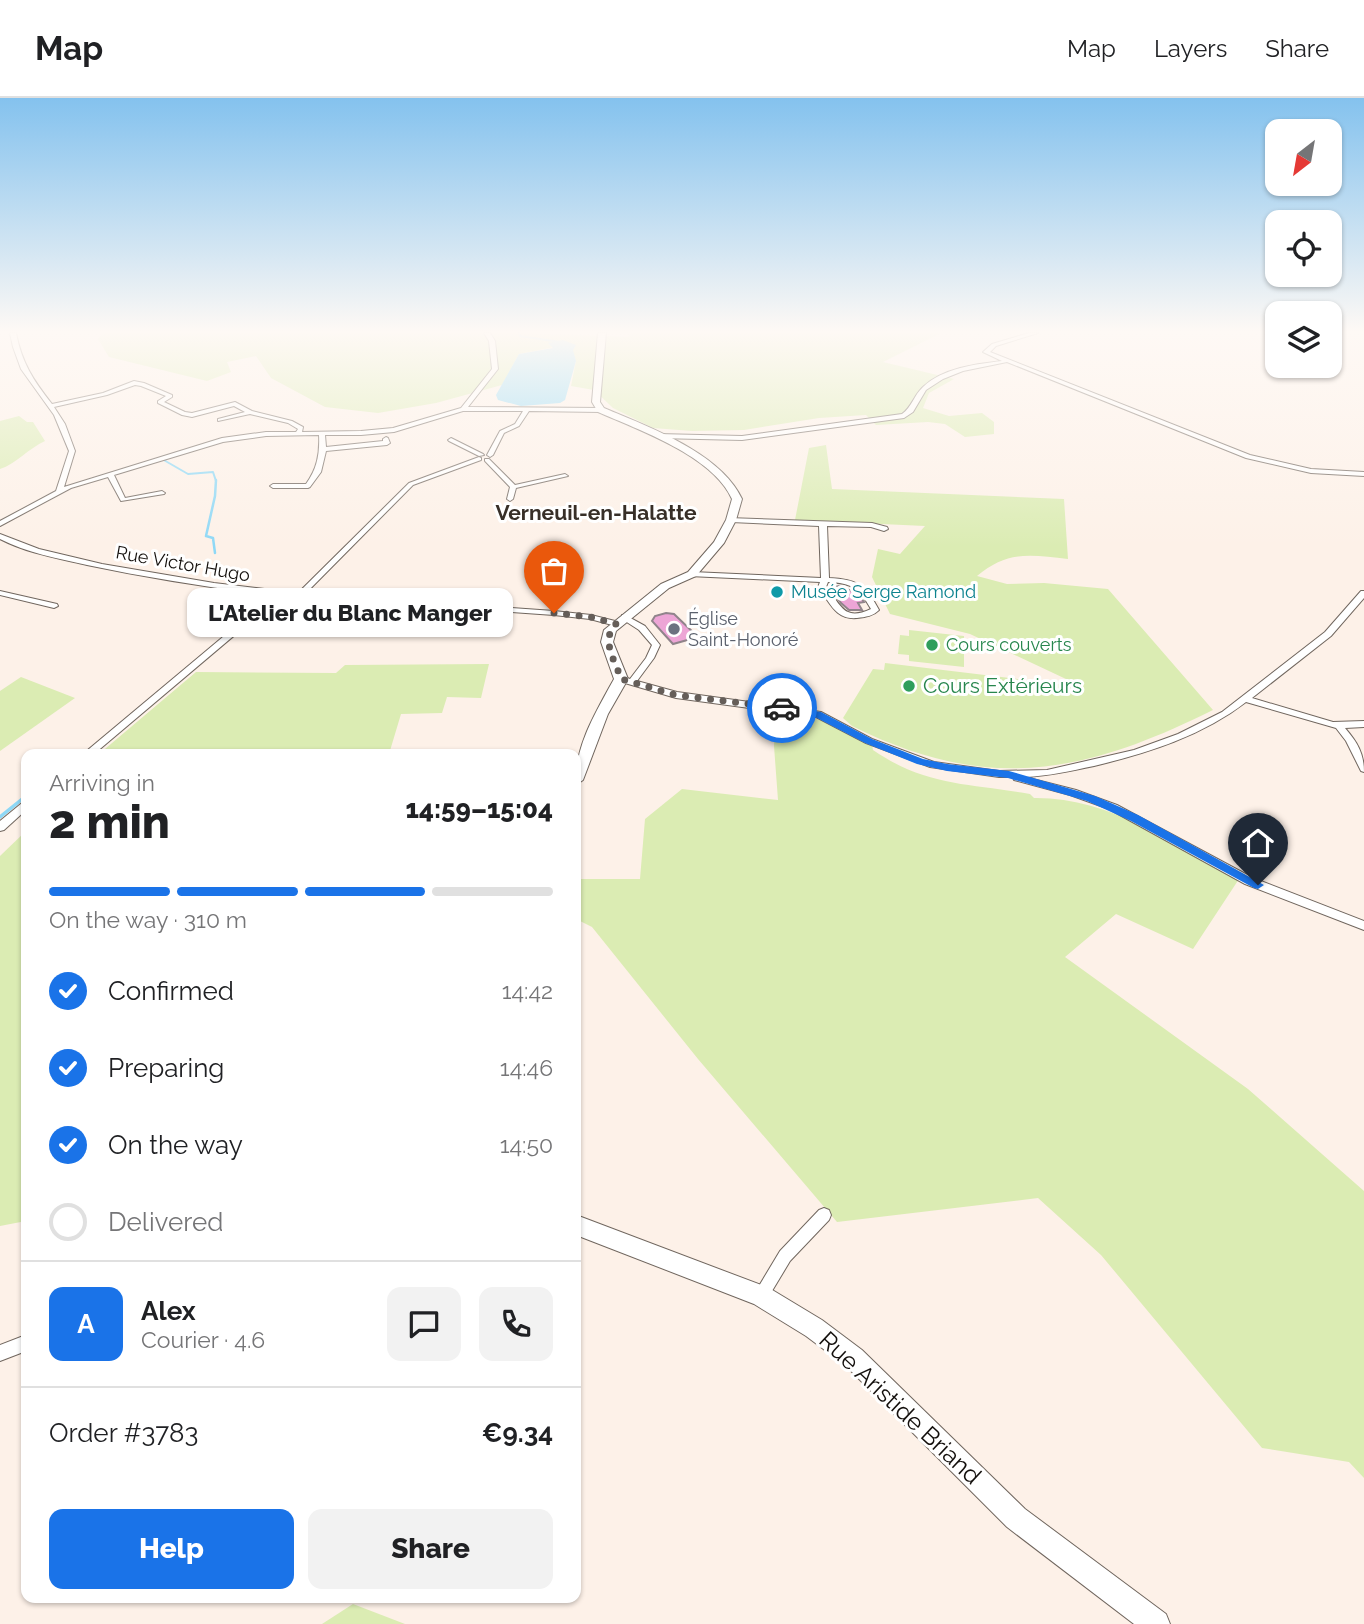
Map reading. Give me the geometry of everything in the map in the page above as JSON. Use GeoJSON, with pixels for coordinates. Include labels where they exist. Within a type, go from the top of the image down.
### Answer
{"type":"FeatureCollection","features":[{"type":"Feature","properties":{"kind":"street"},"geometry":{"type":"LineString","coordinates":[[58,404],[50,406],[65,430],[72,451],[59,492]]}},
{"type":"Feature","properties":{"kind":"street"},"geometry":{"type":"LineString","coordinates":[[164,404],[184,414],[234,404]]}},
{"type":"Feature","properties":{"kind":"street"},"geometry":{"type":"LineString","coordinates":[[235,404],[250,412],[290,422],[301,428],[299,432]]}},
{"type":"Feature","properties":{"kind":"street"},"geometry":{"type":"LineString","coordinates":[[463,409],[467,404]]}},
{"type":"Feature","properties":{"kind":"street"},"geometry":{"type":"LineString","coordinates":[[597,404],[601,410]]}},
{"type":"Feature","properties":{"kind":"street"},"geometry":{"type":"LineString","coordinates":[[658,436],[742,438],[908,414],[913,404]]}},
{"type":"Feature","properties":{"kind":"street"},"geometry":{"type":"LineString","coordinates":[[1114,404],[1248,457],[1311,471],[1364,474]]}},
{"type":"Feature","properties":{"kind":"street"},"geometry":{"type":"LineString","coordinates":[[0,524],[59,492],[222,440],[299,432],[394,430],[463,409],[601,410],[658,436],[709,466],[728,481],[737,499],[731,520],[719,543],[692,574],[666,586],[607,635],[607,642],[626,680],[676,695],[818,714],[869,741],[920,761],[947,768],[1009,775],[1102,803],[1249,881],[1364,926]]}},
{"type":"Feature","properties":{"kind":"street"},"geometry":{"type":"LineString","coordinates":[[299,596],[411,484],[484,457],[502,432],[517,425],[527,410]]}},
{"type":"Feature","properties":{"kind":"street"},"geometry":{"type":"LineString","coordinates":[[220,420],[250,412]]}},
{"type":"Feature","properties":{"kind":"street"},"geometry":{"type":"LineString","coordinates":[[273,486],[308,486],[318,472],[323,449],[322,433]]}},
{"type":"Feature","properties":{"kind":"street"},"geometry":{"type":"LineString","coordinates":[[323,449],[387,443],[386,439]]}},
{"type":"Feature","properties":{"kind":"street"},"geometry":{"type":"LineString","coordinates":[[452,440],[484,457],[513,487]]}},
{"type":"Feature","properties":{"kind":"street"},"geometry":{"type":"LineString","coordinates":[[110,475],[123,500],[162,493]]}},
{"type":"Feature","properties":{"kind":"street"},"geometry":{"type":"LineString","coordinates":[[513,487],[565,476]]}},
{"type":"Feature","properties":{"kind":"street"},"geometry":{"type":"LineString","coordinates":[[510,499],[513,487]]}},
{"type":"Feature","properties":{"kind":"street"},"geometry":{"type":"LineString","coordinates":[[731,520],[872,525],[884,529]]}},
{"type":"Feature","properties":{"kind":"street"},"geometry":{"type":"LineString","coordinates":[[692,574],[825,580],[856,582],[866,592],[875,610],[870,614],[848,617],[838,612],[822,586],[825,580],[823,524]]}},
{"type":"Feature","properties":{"kind":"street","name":"Rue Victor Hugo"},"geometry":{"type":"LineString","coordinates":[[0,536],[69,558],[159,578],[278,595],[554,613],[621,621]]}},
{"type":"Feature","properties":{"kind":"street"},"geometry":{"type":"LineString","coordinates":[[0,593],[54,606]]}},
{"type":"Feature","properties":{"kind":"street"},"geometry":{"type":"LineString","coordinates":[[1009,775],[1067,770],[1136,753],[1195,730],[1247,699],[1328,634],[1364,593]]}},
{"type":"Feature","properties":{"kind":"street"},"geometry":{"type":"LineString","coordinates":[[94,749],[278,595]]}},
{"type":"Feature","properties":{"kind":"street"},"geometry":{"type":"LineString","coordinates":[[581,767],[601,714],[626,680],[650,658],[656,645],[642,628],[621,621]]}},
{"type":"Feature","properties":{"kind":"street"},"geometry":{"type":"LineString","coordinates":[[1247,699],[1339,726],[1364,724]]}},
{"type":"Feature","properties":{"kind":"street"},"geometry":{"type":"LineString","coordinates":[[1339,726],[1360,751],[1364,769]]}},
{"type":"Feature","properties":{"kind":"street"},"geometry":{"type":"LineString","coordinates":[[0,827],[21,809]]}},
{"type":"Feature","properties":{"kind":"street"},"geometry":{"type":"LineString","coordinates":[[761,1296],[785,1256],[824,1215]]}},
{"type":"Feature","properties":{"kind":"street","name":"Rue Aristide Briand"},"geometry":{"type":"LineString","coordinates":[[581,1227],[761,1296],[814,1328],[854,1358],[1016,1518],[1156,1624]]}},
{"type":"Feature","properties":{"kind":"street"},"geometry":{"type":"LineString","coordinates":[[0,1353],[21,1345]]}},
{"type":"Feature","properties":{"kind":"green space"},"geometry":{"type":"Polygon","coordinates":[[[320,404],[429,404],[378,413],[320,404]]]}},
{"type":"Feature","properties":{"kind":"green space"},"geometry":{"type":"Polygon","coordinates":[[[609,404],[925,404],[923,408],[949,416],[982,413],[994,422],[994,434],[965,437],[945,424],[928,422],[876,425],[866,415],[819,418],[744,430],[692,431],[653,428],[609,404]]]}},
{"type":"Feature","properties":{"kind":"green space"},"geometry":{"type":"Polygon","coordinates":[[[19,416],[27,422],[33,422],[45,441],[0,469],[0,421],[19,416]]]}},
{"type":"Feature","properties":{"kind":"green space"},"geometry":{"type":"Polygon","coordinates":[[[826,445],[832,489],[1064,499],[1068,559],[1020,556],[999,562],[977,576],[1007,584],[1044,583],[1108,589],[1213,710],[1120,749],[1077,761],[1034,768],[991,768],[947,761],[901,747],[852,726],[843,718],[873,669],[884,670],[885,663],[1083,687],[970,634],[890,614],[872,577],[878,549],[900,554],[925,526],[795,520],[809,448],[826,445]]]}},
{"type":"Feature","properties":{"kind":"green space","name":"Cours couverts"},"geometry":{"type":"Polygon","coordinates":[[[909,630],[964,636],[964,667],[909,661],[909,655],[898,654],[900,635],[909,636],[909,630]]]}},
{"type":"Feature","properties":{"kind":"green space"},"geometry":{"type":"Polygon","coordinates":[[[489,664],[481,698],[447,697],[442,713],[401,714],[390,749],[105,749],[196,672],[336,673],[345,665],[489,664]]]}},
{"type":"Feature","properties":{"kind":"green space"},"geometry":{"type":"Polygon","coordinates":[[[21,677],[75,698],[0,751],[0,691],[21,677]]]}},
{"type":"Feature","properties":{"kind":"green space"},"geometry":{"type":"Polygon","coordinates":[[[776,712],[821,720],[872,745],[873,750],[893,762],[930,777],[1030,794],[1034,798],[1089,805],[1115,814],[1166,838],[1239,879],[1193,949],[1116,914],[1065,957],[1248,1089],[1364,1191],[1364,1478],[1349,1462],[1262,1448],[1101,1255],[1038,1198],[837,1222],[698,1059],[592,927],[581,922],[581,879],[640,879],[645,819],[682,789],[778,800],[774,746],[776,712]]]}},
{"type":"Feature","properties":{"kind":"green space"},"geometry":{"type":"Polygon","coordinates":[[[21,836],[21,1222],[0,1226],[0,856],[21,836]]]}},
{"type":"Feature","properties":{"kind":"green space"},"geometry":{"type":"Polygon","coordinates":[[[353,1604],[405,1624],[322,1624],[353,1604]]]}},
{"type":"Feature","properties":{"kind":"building"},"geometry":{"type":"Polygon","coordinates":[[[839,586],[857,593],[864,602],[858,603],[862,610],[849,610],[841,603],[830,588],[839,586]]]}},
{"type":"Feature","properties":{"kind":"building","name":"Église Saint-Honoré"},"geometry":{"type":"Polygon","coordinates":[[[674,614],[698,637],[673,644],[652,621],[655,616],[674,614]]]}},
{"type":"Feature","properties":{"kind":"waterway"},"geometry":{"type":"LineString","coordinates":[[162,459],[188,474],[213,472],[216,481]]}},
{"type":"Feature","properties":{"kind":"waterway"},"geometry":{"type":"LineString","coordinates":[[215,553],[213,538],[206,536],[216,481]]}},
{"type":"Feature","properties":{"kind":"waterway"},"geometry":{"type":"LineString","coordinates":[[0,817],[21,800]]}},
{"type":"Feature","properties":{"kind":"way so far"},"geometry":{"type":"LineString","coordinates":[[554,613],[591,617],[616,624],[607,635],[607,642],[621,679],[676,695],[782,708]]}},
{"type":"Feature","properties":{"kind":"place","name":"Musée Serge Ramond"},"geometry":{"type":"Point","coordinates":[777,592]}},
{"type":"Feature","properties":{"kind":"place","name":"L'Atelier du Blanc Manger"},"geometry":{"type":"Point","coordinates":[554,613]}},
{"type":"Feature","properties":{"kind":"place","name":"Église Saint-Honoré"},"geometry":{"type":"Point","coordinates":[674,629]}},
{"type":"Feature","properties":{"kind":"place","name":"Cours couverts"},"geometry":{"type":"Point","coordinates":[932,645]}},
{"type":"Feature","properties":{"kind":"place","name":"Cours Extérieurs"},"geometry":{"type":"Point","coordinates":[909,686]}},
{"type":"Feature","properties":{"kind":"district","name":"Verneuil-en-Halatte"},"geometry":{"type":"Point","coordinates":[596,513]}},
{"type":"Feature","properties":{"kind":"route"},"geometry":{"type":"LineString","coordinates":[[782,708],[818,714],[869,741],[920,761],[947,768],[1009,775],[1091,798],[1135,818],[1258,885]]}}]}
